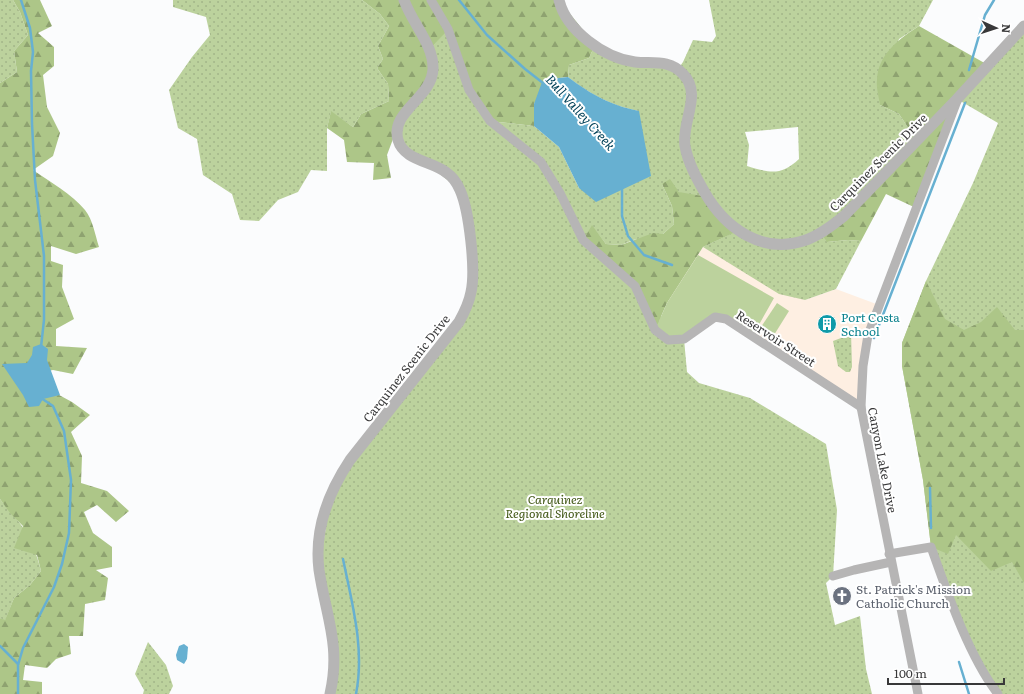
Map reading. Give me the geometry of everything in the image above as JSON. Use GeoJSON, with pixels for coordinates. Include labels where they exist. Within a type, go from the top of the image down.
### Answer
{"type":"FeatureCollection","features":[{"type":"Feature","properties":{"kind":"street","name":"Carquinez Scenic Drive"},"geometry":{"type":"LineString","coordinates":[[330,694],[334,670],[334,646],[322,588],[318,554],[322,521],[326,504],[350,460],[459,322],[467,308],[472,291],[469,232],[465,206],[460,190],[447,172],[408,154],[398,141],[397,132],[402,117],[428,86],[433,70],[429,50],[404,0]]}},
{"type":"Feature","properties":{"kind":"street","name":"Reservoir Street"},"geometry":{"type":"LineString","coordinates":[[431,0],[448,29],[469,90],[490,121],[541,162],[560,193],[583,240],[634,286],[655,330],[668,340],[684,338],[715,317],[726,319],[861,407]]}},
{"type":"Feature","properties":{"kind":"street","name":"Carquinez Scenic Drive"},"geometry":{"type":"LineString","coordinates":[[558,0],[562,11],[571,26],[605,51],[634,62],[663,63],[672,65],[684,75],[688,80],[692,94],[684,139],[691,165],[708,197],[721,216],[738,231],[759,241],[778,244],[797,242],[814,236],[834,224],[853,208],[1024,26]]}},
{"type":"Feature","properties":{"kind":"street","name":"Canyon Lake Drive"},"geometry":{"type":"LineString","coordinates":[[918,694],[861,407],[863,366],[868,335],[957,99]]}},
{"type":"Feature","properties":{"kind":"street"},"geometry":{"type":"LineString","coordinates":[[833,576],[931,547],[945,586],[969,643],[992,686],[998,694]]}},
{"type":"Feature","properties":{"kind":"shaded area"},"geometry":{"type":"Polygon","coordinates":[[[703,247],[805,300],[836,289],[879,305],[868,335],[861,407],[726,319],[667,303],[703,247]]]}},
{"type":"Feature","properties":{"kind":"green space"},"geometry":{"type":"Polygon","coordinates":[[[0,0],[13,0],[20,12],[28,35],[14,51],[17,72],[0,83],[0,0]]]}},
{"type":"Feature","properties":{"kind":"green space"},"geometry":{"type":"Polygon","coordinates":[[[13,0],[40,0],[52,26],[38,33],[54,47],[54,66],[43,75],[47,107],[60,133],[53,156],[33,170],[67,193],[80,204],[88,214],[92,223],[99,247],[76,254],[51,246],[51,261],[63,265],[62,287],[74,319],[56,329],[56,346],[87,348],[73,374],[53,370],[24,376],[72,402],[90,415],[71,432],[82,456],[81,483],[107,491],[129,511],[116,522],[97,505],[84,512],[93,533],[112,547],[112,567],[96,570],[108,578],[105,600],[85,604],[83,636],[69,636],[71,654],[56,659],[47,668],[25,665],[23,680],[42,682],[42,694],[0,694],[0,618],[5,620],[14,598],[30,585],[41,571],[37,555],[14,548],[23,526],[10,513],[0,499],[0,83],[17,72],[14,51],[28,35],[20,12],[13,0]]]}},
{"type":"Feature","properties":{"kind":"green space"},"geometry":{"type":"Polygon","coordinates":[[[173,0],[362,0],[380,14],[389,26],[378,46],[383,59],[377,68],[388,84],[389,101],[361,114],[353,127],[331,112],[327,128],[327,171],[311,170],[298,192],[278,200],[259,221],[240,220],[232,194],[203,175],[197,139],[178,128],[169,90],[192,57],[210,35],[206,17],[173,7],[173,0]]]}},
{"type":"Feature","properties":{"kind":"green space"},"geometry":{"type":"Polygon","coordinates":[[[362,0],[559,0],[595,45],[589,58],[569,65],[568,77],[550,79],[534,104],[534,126],[490,121],[469,90],[448,30],[429,50],[433,71],[399,123],[387,155],[391,178],[373,180],[374,163],[347,162],[344,140],[327,128],[331,111],[353,127],[361,114],[389,101],[388,84],[377,68],[383,59],[378,46],[389,26],[380,14],[362,0]]]}},
{"type":"Feature","properties":{"kind":"green space","name":"Carquinez Regional Shoreline"},"geometry":{"type":"Polygon","coordinates":[[[709,0],[933,0],[919,26],[899,39],[880,105],[899,114],[917,141],[827,242],[848,240],[861,241],[836,289],[805,300],[779,294],[703,247],[737,231],[679,192],[662,184],[672,206],[674,224],[663,234],[633,240],[621,245],[606,244],[592,226],[583,240],[684,339],[687,372],[699,383],[750,398],[826,444],[837,510],[833,576],[826,583],[835,625],[860,616],[866,669],[872,694],[330,694],[334,670],[319,569],[332,490],[452,332],[472,291],[460,190],[398,141],[429,50],[448,29],[490,121],[534,126],[559,147],[579,188],[638,111],[618,106],[585,89],[568,77],[569,65],[589,58],[595,45],[605,51],[678,69],[683,62],[693,40],[712,42],[716,36],[709,0]],[[798,127],[745,132],[749,145],[747,166],[775,172],[787,168],[799,159],[798,127]]]}},
{"type":"Feature","properties":{"kind":"green space"},"geometry":{"type":"Polygon","coordinates":[[[919,26],[988,65],[957,99],[916,208],[886,194],[861,241],[848,240],[827,242],[821,233],[917,141],[899,114],[880,105],[877,83],[878,71],[885,55],[904,36],[919,26]]]}},
{"type":"Feature","properties":{"kind":"green space"},"geometry":{"type":"Polygon","coordinates":[[[1024,26],[1024,694],[998,694],[969,643],[931,547],[923,480],[902,366],[902,343],[926,281],[973,183],[998,123],[957,99],[1024,26]]]}},
{"type":"Feature","properties":{"kind":"green space"},"geometry":{"type":"Polygon","coordinates":[[[670,179],[679,192],[708,197],[738,231],[703,247],[667,303],[655,330],[634,286],[583,240],[592,225],[606,244],[621,245],[653,233],[663,234],[674,224],[672,206],[662,184],[670,179]]]}},
{"type":"Feature","properties":{"kind":"green space"},"geometry":{"type":"Polygon","coordinates":[[[698,255],[774,298],[752,337],[715,317],[684,339],[668,340],[655,330],[667,303],[698,255]]]}},
{"type":"Feature","properties":{"kind":"green space"},"geometry":{"type":"Polygon","coordinates":[[[926,281],[945,319],[964,330],[981,322],[997,307],[1015,330],[1024,330],[1024,583],[1012,562],[991,571],[956,535],[948,554],[931,547],[923,480],[902,366],[902,343],[926,281]]]}},
{"type":"Feature","properties":{"kind":"green space"},"geometry":{"type":"Polygon","coordinates":[[[777,303],[789,311],[774,335],[761,327],[777,303]]]}},
{"type":"Feature","properties":{"kind":"green space"},"geometry":{"type":"Polygon","coordinates":[[[851,332],[852,367],[850,372],[846,372],[838,366],[833,341],[841,338],[840,334],[851,332]]]}},
{"type":"Feature","properties":{"kind":"green space"},"geometry":{"type":"Polygon","coordinates":[[[0,499],[18,521],[29,538],[38,559],[41,571],[30,585],[14,598],[5,621],[0,618],[0,499]]]}},
{"type":"Feature","properties":{"kind":"green space"},"geometry":{"type":"Polygon","coordinates":[[[148,642],[166,665],[173,686],[169,694],[143,694],[144,690],[135,674],[148,642]]]}},
{"type":"Feature","properties":{"kind":"water"},"geometry":{"type":"Polygon","coordinates":[[[568,77],[585,89],[610,102],[639,111],[651,176],[596,202],[579,188],[559,147],[534,126],[534,104],[542,82],[550,79],[568,77]]]}},
{"type":"Feature","properties":{"kind":"water"},"geometry":{"type":"Polygon","coordinates":[[[41,344],[48,349],[47,360],[60,395],[43,399],[39,406],[29,407],[23,395],[2,364],[27,363],[32,355],[33,347],[41,344]]]}},
{"type":"Feature","properties":{"kind":"water"},"geometry":{"type":"Polygon","coordinates":[[[184,644],[188,647],[187,659],[184,664],[177,660],[176,655],[179,646],[184,644]]]}},
{"type":"Feature","properties":{"kind":"waterway"},"geometry":{"type":"LineString","coordinates":[[21,0],[30,28],[33,52],[31,71],[35,180],[44,256],[44,320],[41,347]]}},
{"type":"Feature","properties":{"kind":"waterway","name":"Bull Valley Creek"},"geometry":{"type":"LineString","coordinates":[[459,0],[487,35],[543,83]]}},
{"type":"Feature","properties":{"kind":"waterway"},"geometry":{"type":"LineString","coordinates":[[969,70],[985,15],[994,0]]}},
{"type":"Feature","properties":{"kind":"waterway"},"geometry":{"type":"LineString","coordinates":[[874,338],[965,103]]}},
{"type":"Feature","properties":{"kind":"waterway","name":"Bull Valley Creek"},"geometry":{"type":"LineString","coordinates":[[622,186],[622,216],[628,236],[644,255],[672,265]]}},
{"type":"Feature","properties":{"kind":"waterway"},"geometry":{"type":"LineString","coordinates":[[18,694],[18,665],[23,648],[54,587],[62,564],[69,533],[71,480],[64,431],[53,406],[41,398]]}},
{"type":"Feature","properties":{"kind":"waterway","name":"Bull Valley Creek"},"geometry":{"type":"LineString","coordinates":[[930,488],[931,528]]}},
{"type":"Feature","properties":{"kind":"waterway"},"geometry":{"type":"LineString","coordinates":[[343,559],[358,643],[359,660],[356,694]]}},
{"type":"Feature","properties":{"kind":"waterway"},"geometry":{"type":"LineString","coordinates":[[0,646],[18,664]]}},
{"type":"Feature","properties":{"kind":"waterway","name":"Bull Valley Creek"},"geometry":{"type":"LineString","coordinates":[[959,662],[969,694]]}},
{"type":"Feature","properties":{"kind":"place","name":"Port Costa School"},"geometry":{"type":"Point","coordinates":[827,324]}},
{"type":"Feature","properties":{"kind":"place","name":"St. Patrick's Mission Catholic Church"},"geometry":{"type":"Point","coordinates":[842,596]}}]}
